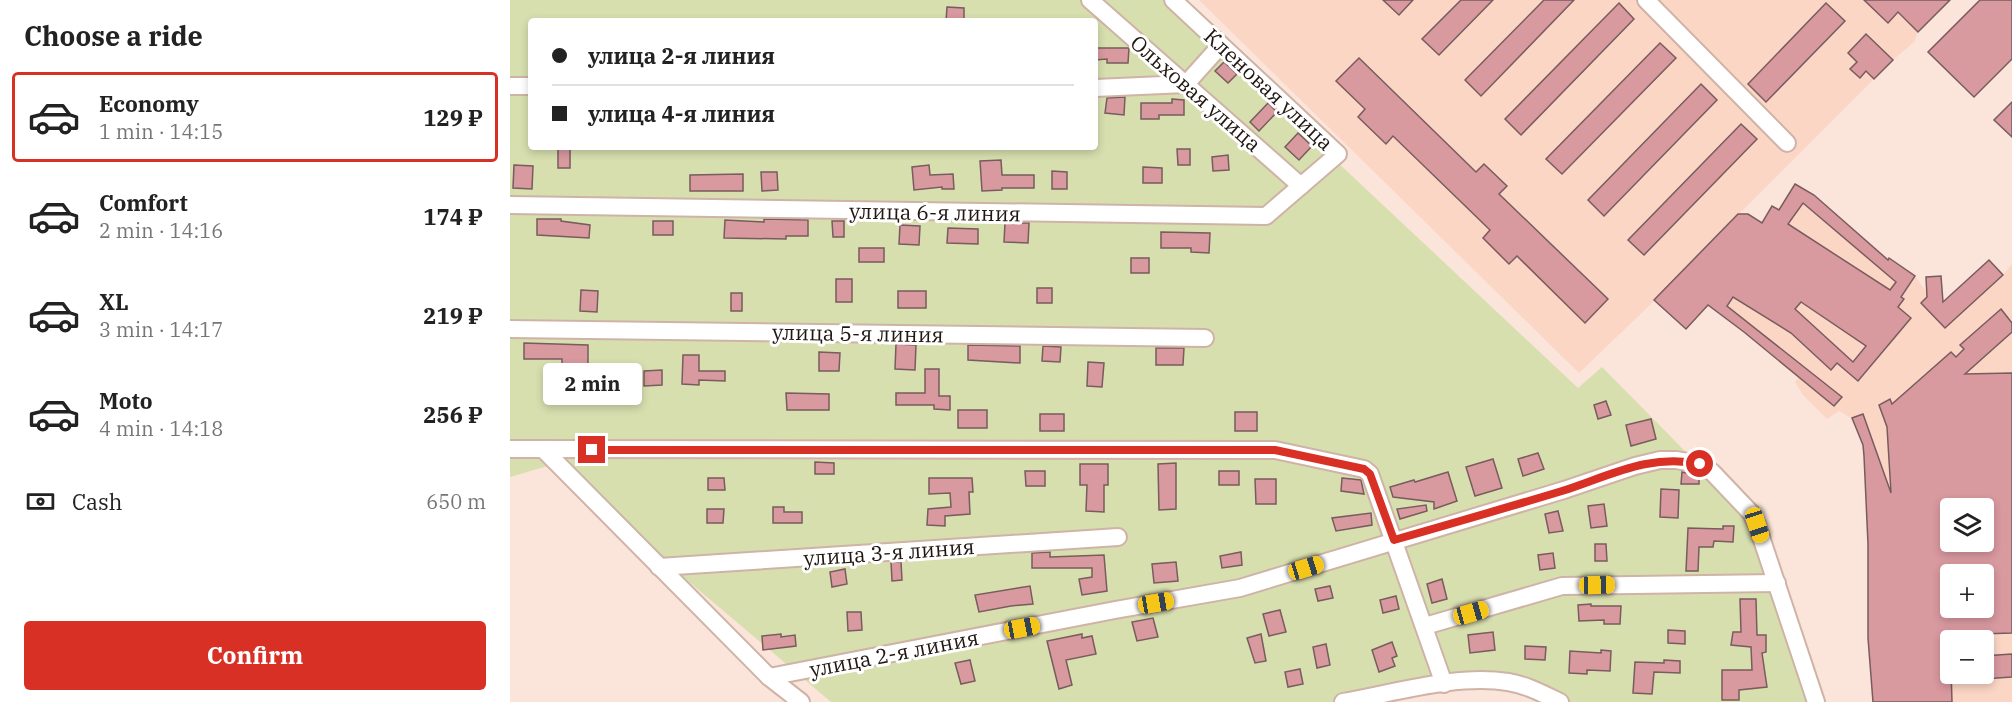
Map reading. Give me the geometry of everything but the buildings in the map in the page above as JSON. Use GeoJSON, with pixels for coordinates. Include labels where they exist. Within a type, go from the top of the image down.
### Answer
{"type":"FeatureCollection","features":[{"type":"Feature","properties":{"kind":"street","name":"Ольховая улица"},"geometry":{"type":"LineString","coordinates":[[1090,0],[1301,186]]}},
{"type":"Feature","properties":{"kind":"street","name":"Кленовая улица"},"geometry":{"type":"LineString","coordinates":[[1173,0],[1338,154]]}},
{"type":"Feature","properties":{"kind":"street"},"geometry":{"type":"LineString","coordinates":[[1647,0],[1787,143]]}},
{"type":"Feature","properties":{"kind":"street"},"geometry":{"type":"LineString","coordinates":[[1098,88],[1186,84],[1221,45]]}},
{"type":"Feature","properties":{"kind":"street"},"geometry":{"type":"LineString","coordinates":[[510,86],[528,86]]}},
{"type":"Feature","properties":{"kind":"street","name":"улица 6-я линия"},"geometry":{"type":"LineString","coordinates":[[510,205],[1266,216],[1338,154]]}},
{"type":"Feature","properties":{"kind":"street","name":"улица 5-я линия"},"geometry":{"type":"LineString","coordinates":[[510,329],[1205,338]]}},
{"type":"Feature","properties":{"kind":"street"},"geometry":{"type":"LineString","coordinates":[[510,449],[1275,450],[1364,469],[1370,474],[1444,684]]}},
{"type":"Feature","properties":{"kind":"street"},"geometry":{"type":"LineString","coordinates":[[544,450],[769,677],[801,702]]}},
{"type":"Feature","properties":{"kind":"street","name":"улица 2-я линия"},"geometry":{"type":"LineString","coordinates":[[769,677],[1240,588],[1659,460],[1700,464],[1712,472],[1751,513],[1777,583]]}},
{"type":"Feature","properties":{"kind":"street","name":"улица 3-я линия"},"geometry":{"type":"LineString","coordinates":[[659,567],[1118,537]]}},
{"type":"Feature","properties":{"kind":"street"},"geometry":{"type":"LineString","coordinates":[[1425,626],[1562,586],[1777,583],[1816,702]]}},
{"type":"Feature","properties":{"kind":"street"},"geometry":{"type":"LineString","coordinates":[[1343,702],[1473,681],[1508,682],[1530,688],[1560,702]]}},
{"type":"Feature","properties":{"kind":"shaded area"},"geometry":{"type":"Polygon","coordinates":[[[1199,0],[1950,0],[1918,32],[1914,42],[1893,60],[1739,214],[1748,214],[1762,222],[1772,206],[1779,209],[1795,184],[1817,199],[1879,252],[1915,276],[1927,297],[1937,307],[1989,260],[2003,275],[2012,264],[2012,702],[1873,702],[1868,638],[1868,544],[1863,445],[1851,418],[1839,411],[1827,419],[1803,395],[1795,382],[1799,377],[1708,306],[1686,329],[1654,301],[1579,373],[1199,0]]]}},
{"type":"Feature","properties":{"kind":"green space"},"geometry":{"type":"Polygon","coordinates":[[[510,0],[1171,0],[1319,145],[1578,388],[1602,367],[1749,516],[1821,702],[1558,702],[1502,680],[1352,702],[831,702],[551,465],[510,477],[510,0]]]}},
{"type":"Feature","properties":{"kind":"route"},"geometry":{"type":"LineString","coordinates":[[592,450],[1275,450],[1364,469],[1370,474],[1394,540],[1659,460],[1689,461],[1700,464]]}}]}
